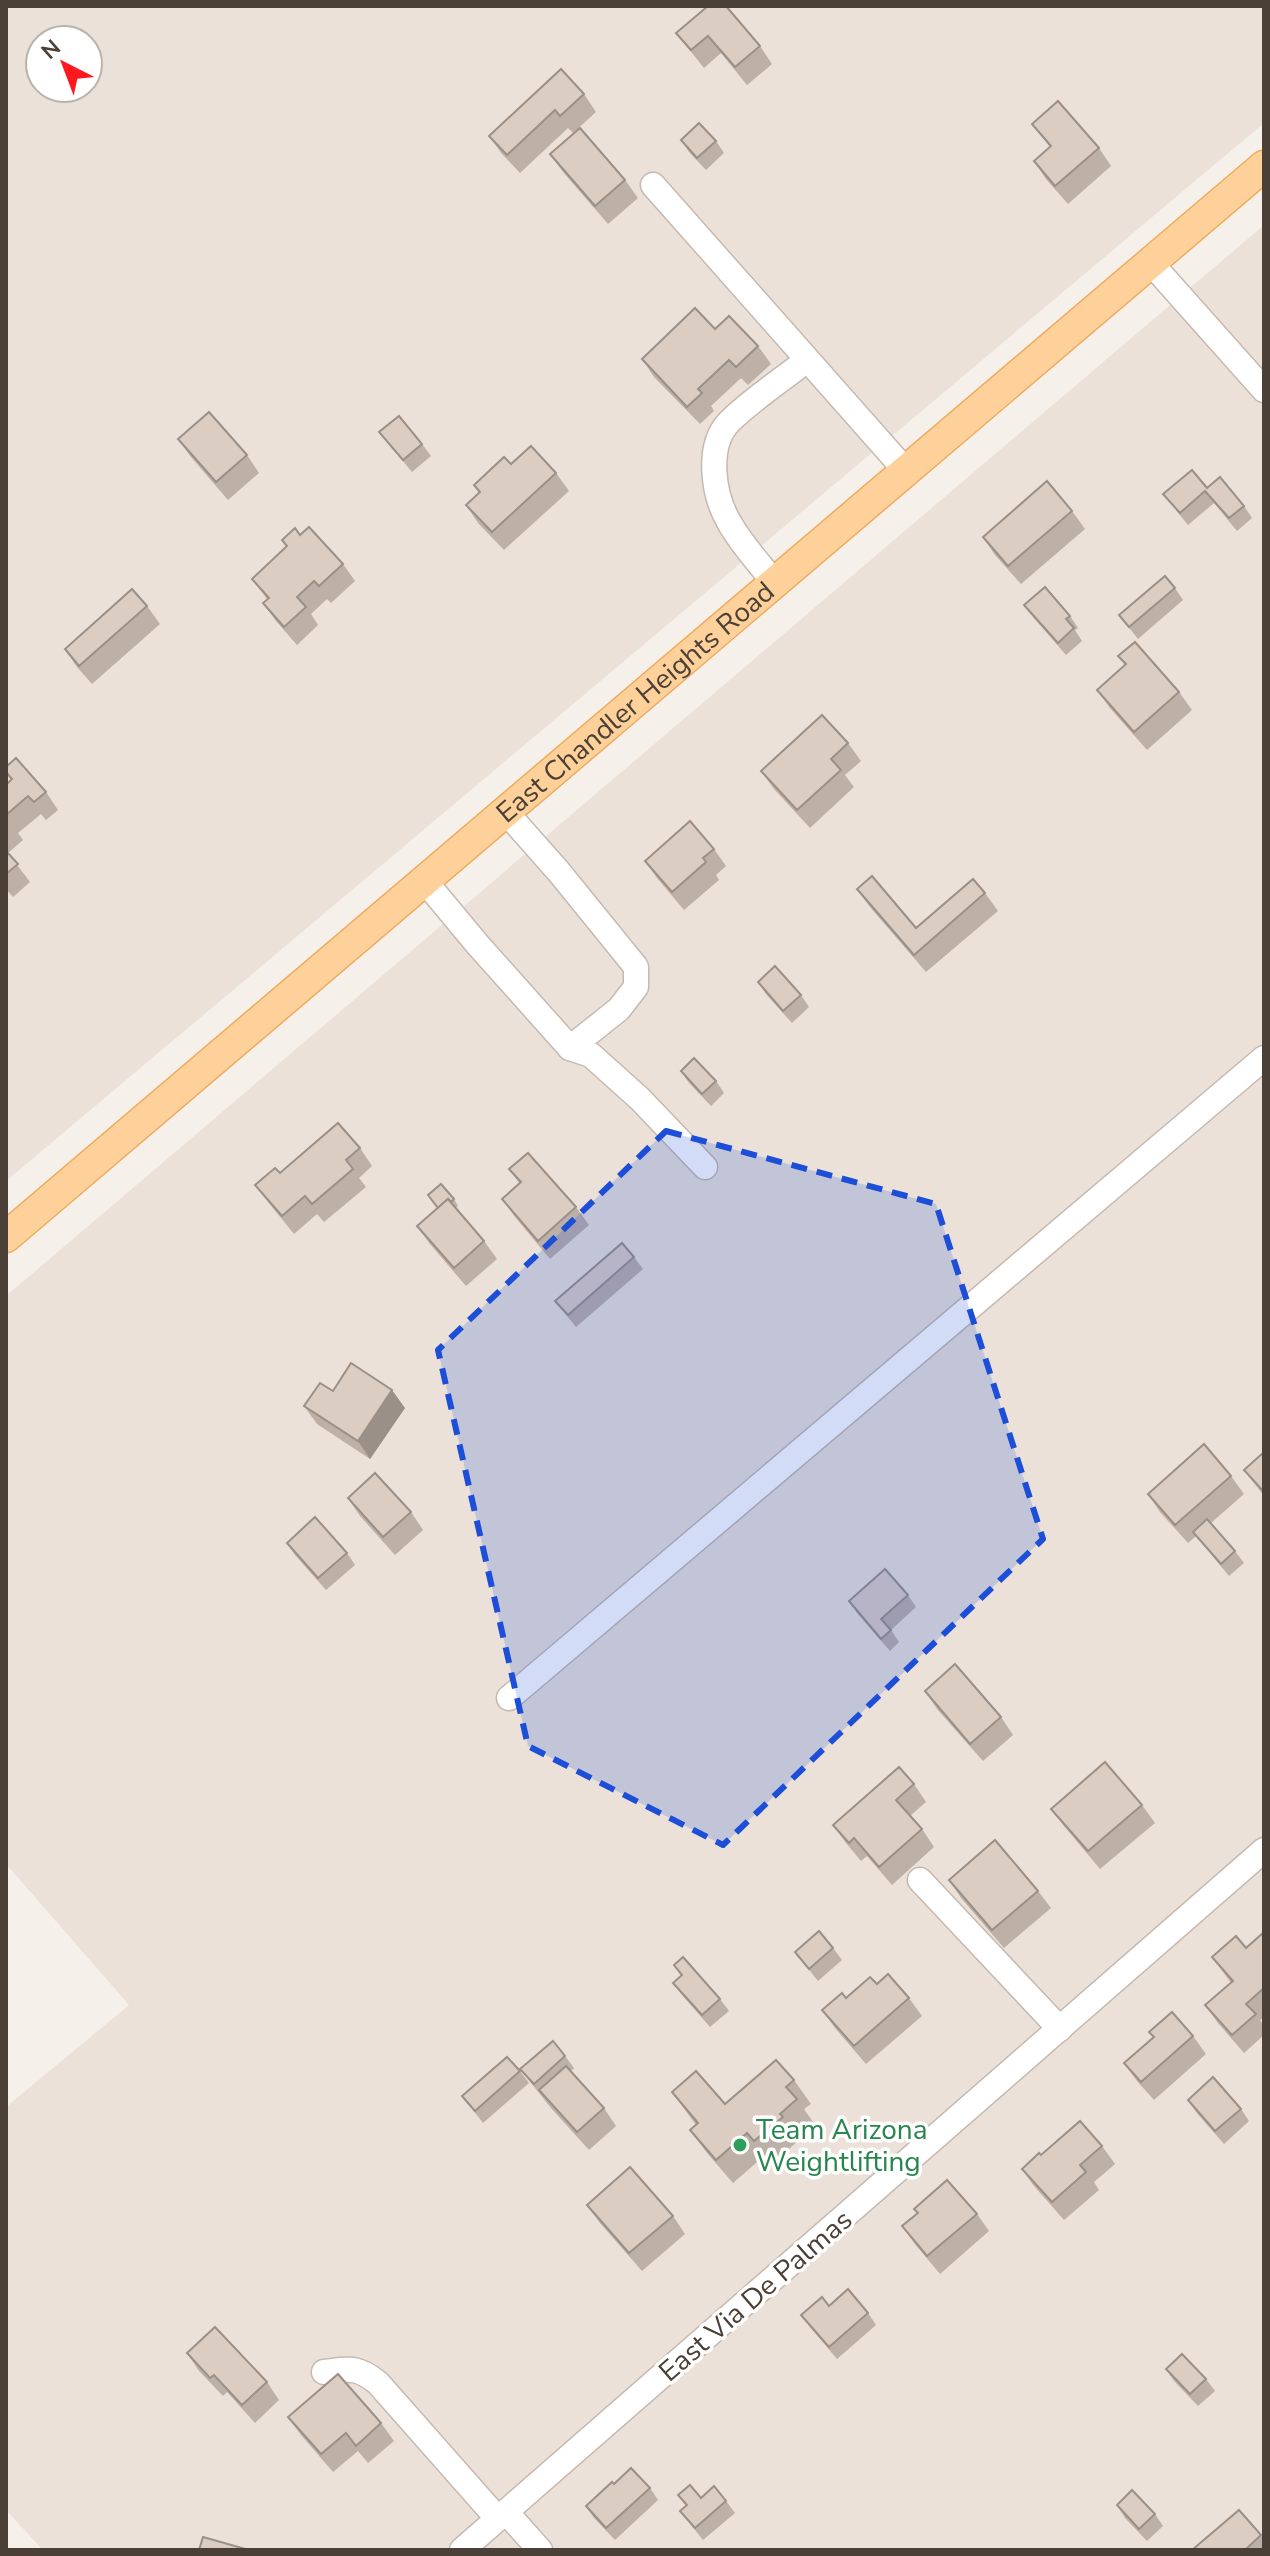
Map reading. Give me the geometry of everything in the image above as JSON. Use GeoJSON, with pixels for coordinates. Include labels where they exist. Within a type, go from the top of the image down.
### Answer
{"type":"FeatureCollection","features":[{"type":"Feature","properties":{"kind":"main road","name":"East Chandler Heights Road"},"geometry":{"type":"LineString","coordinates":[[6,1237],[1264,166]]}},
{"type":"Feature","properties":{"kind":"street"},"geometry":{"type":"LineString","coordinates":[[653,185],[906,471]]}},
{"type":"Feature","properties":{"kind":"street"},"geometry":{"type":"LineString","coordinates":[[1150,262],[1264,390]]}},
{"type":"Feature","properties":{"kind":"street"},"geometry":{"type":"LineString","coordinates":[[774,582],[736,534],[724,512],[717,481],[716,445],[729,422],[807,360]]}},
{"type":"Feature","properties":{"kind":"street"},"geometry":{"type":"LineString","coordinates":[[505,811],[636,967],[636,987],[619,1009],[570,1048]]}},
{"type":"Feature","properties":{"kind":"street"},"geometry":{"type":"LineString","coordinates":[[424,880],[570,1048],[591,1055],[640,1099],[705,1167]]}},
{"type":"Feature","properties":{"kind":"street"},"geometry":{"type":"LineString","coordinates":[[509,1698],[1264,1058]]}},
{"type":"Feature","properties":{"kind":"street","name":"East Via De Palmas"},"geometry":{"type":"LineString","coordinates":[[462,2550],[1264,1850]]}},
{"type":"Feature","properties":{"kind":"street"},"geometry":{"type":"LineString","coordinates":[[920,1880],[1060,2029]]}},
{"type":"Feature","properties":{"kind":"street"},"geometry":{"type":"LineString","coordinates":[[324,2372],[353,2368],[366,2373],[502,2515],[540,2550]]}},
{"type":"Feature","properties":{"kind":"highlighted area"},"geometry":{"type":"Polygon","coordinates":[[[666,1131],[936,1204],[1043,1539],[723,1845],[528,1746],[438,1350],[666,1131]]]}},
{"type":"Feature","properties":{"kind":"shaded area"},"geometry":{"type":"Polygon","coordinates":[[[6,6],[1264,6],[1264,123],[6,1181],[6,6]]]}},
{"type":"Feature","properties":{"kind":"shaded area"},"geometry":{"type":"Polygon","coordinates":[[[1264,225],[1264,2550],[43,2550],[6,2510],[6,2107],[129,2005],[6,1864],[6,1296],[1264,225]]]}},
{"type":"Feature","properties":{"kind":"building"},"geometry":{"type":"Polygon","coordinates":[[[708,6],[726,6],[760,46],[735,67],[708,36],[691,50],[676,33],[708,6]]]}},
{"type":"Feature","properties":{"kind":"building"},"geometry":{"type":"Polygon","coordinates":[[[561,69],[584,94],[560,116],[555,110],[507,155],[489,136],[561,69]]]}},
{"type":"Feature","properties":{"kind":"building"},"geometry":{"type":"Polygon","coordinates":[[[1058,101],[1099,148],[1055,186],[1034,161],[1051,146],[1032,124],[1058,101]]]}},
{"type":"Feature","properties":{"kind":"building"},"geometry":{"type":"Polygon","coordinates":[[[699,123],[716,141],[697,158],[681,140],[699,123]]]}},
{"type":"Feature","properties":{"kind":"building"},"geometry":{"type":"Polygon","coordinates":[[[580,128],[625,180],[595,206],[550,154],[580,128]]]}},
{"type":"Feature","properties":{"kind":"building"},"geometry":{"type":"Polygon","coordinates":[[[695,308],[715,329],[729,316],[758,346],[736,367],[729,360],[698,389],[702,393],[687,407],[642,359],[695,308]]]}},
{"type":"Feature","properties":{"kind":"building"},"geometry":{"type":"Polygon","coordinates":[[[209,412],[247,455],[216,482],[178,439],[209,412]]]}},
{"type":"Feature","properties":{"kind":"building"},"geometry":{"type":"Polygon","coordinates":[[[399,416],[422,444],[403,460],[379,432],[399,416]]]}},
{"type":"Feature","properties":{"kind":"building"},"geometry":{"type":"Polygon","coordinates":[[[531,446],[556,473],[492,532],[466,505],[480,492],[474,485],[504,457],[511,464],[531,446]]]}},
{"type":"Feature","properties":{"kind":"building"},"geometry":{"type":"Polygon","coordinates":[[[1192,470],[1207,488],[1220,477],[1244,506],[1229,518],[1205,491],[1180,513],[1163,494],[1192,470]]]}},
{"type":"Feature","properties":{"kind":"building"},"geometry":{"type":"Polygon","coordinates":[[[1047,481],[1072,511],[1008,566],[983,537],[1047,481]]]}},
{"type":"Feature","properties":{"kind":"building"},"geometry":{"type":"Polygon","coordinates":[[[309,527],[343,564],[319,586],[314,581],[297,597],[306,607],[284,627],[263,603],[269,598],[252,579],[287,546],[282,540],[295,528],[300,535],[309,527]]]}},
{"type":"Feature","properties":{"kind":"building"},"geometry":{"type":"Polygon","coordinates":[[[1165,576],[1175,588],[1129,627],[1119,615],[1165,576]]]}},
{"type":"Feature","properties":{"kind":"building"},"geometry":{"type":"Polygon","coordinates":[[[1045,587],[1070,616],[1066,619],[1074,628],[1058,643],[1024,605],[1045,587]]]}},
{"type":"Feature","properties":{"kind":"building"},"geometry":{"type":"Polygon","coordinates":[[[132,589],[147,606],[79,666],[65,649],[132,589]]]}},
{"type":"Feature","properties":{"kind":"building"},"geometry":{"type":"Polygon","coordinates":[[[1135,642],[1179,692],[1134,732],[1097,690],[1126,664],[1118,656],[1135,642]]]}},
{"type":"Feature","properties":{"kind":"building"},"geometry":{"type":"Polygon","coordinates":[[[822,715],[848,743],[831,759],[841,770],[797,810],[761,771],[822,715]]]}},
{"type":"Feature","properties":{"kind":"building"},"geometry":{"type":"Polygon","coordinates":[[[16,758],[46,792],[34,802],[28,796],[6,815],[6,785],[12,779],[6,767],[16,758]]]}},
{"type":"Feature","properties":{"kind":"building"},"geometry":{"type":"Polygon","coordinates":[[[690,821],[714,849],[703,858],[706,862],[672,892],[645,861],[690,821]]]}},
{"type":"Feature","properties":{"kind":"building"},"geometry":{"type":"Polygon","coordinates":[[[6,851],[18,864],[6,874],[6,851]]]}},
{"type":"Feature","properties":{"kind":"building"},"geometry":{"type":"Polygon","coordinates":[[[872,876],[916,928],[973,879],[985,893],[914,955],[857,889],[872,876]]]}},
{"type":"Feature","properties":{"kind":"building"},"geometry":{"type":"Polygon","coordinates":[[[775,966],[801,995],[783,1011],[758,982],[775,966]]]}},
{"type":"Feature","properties":{"kind":"building"},"geometry":{"type":"Polygon","coordinates":[[[694,1058],[716,1081],[702,1094],[681,1071],[694,1058]]]}},
{"type":"Feature","properties":{"kind":"building"},"geometry":{"type":"Polygon","coordinates":[[[338,1123],[360,1148],[346,1160],[353,1169],[312,1204],[305,1196],[282,1216],[255,1185],[275,1168],[280,1173],[338,1123]]]}},
{"type":"Feature","properties":{"kind":"building"},"geometry":{"type":"Polygon","coordinates":[[[528,1153],[576,1207],[538,1241],[502,1199],[521,1182],[509,1169],[528,1153]]]}},
{"type":"Feature","properties":{"kind":"building"},"geometry":{"type":"Polygon","coordinates":[[[441,1184],[454,1199],[451,1202],[448,1199],[438,1208],[428,1195],[441,1184]]]}},
{"type":"Feature","properties":{"kind":"building"},"geometry":{"type":"Polygon","coordinates":[[[448,1199],[484,1241],[454,1268],[417,1226],[448,1199]]]}},
{"type":"Feature","properties":{"kind":"building"},"geometry":{"type":"Polygon","coordinates":[[[622,1243],[634,1257],[568,1315],[555,1301],[622,1243]]]}},
{"type":"Feature","properties":{"kind":"building"},"geometry":{"type":"Polygon","coordinates":[[[351,1363],[392,1390],[358,1441],[304,1406],[320,1383],[333,1391],[351,1363]]]}},
{"type":"Feature","properties":{"kind":"building"},"geometry":{"type":"Polygon","coordinates":[[[1204,1444],[1231,1476],[1175,1525],[1148,1494],[1204,1444]]]}},
{"type":"Feature","properties":{"kind":"building"},"geometry":{"type":"Polygon","coordinates":[[[1264,1452],[1264,1492],[1244,1470],[1264,1452]]]}},
{"type":"Feature","properties":{"kind":"building"},"geometry":{"type":"Polygon","coordinates":[[[375,1473],[411,1512],[383,1537],[348,1498],[375,1473]]]}},
{"type":"Feature","properties":{"kind":"building"},"geometry":{"type":"Polygon","coordinates":[[[315,1517],[347,1553],[318,1578],[287,1543],[315,1517]]]}},
{"type":"Feature","properties":{"kind":"building"},"geometry":{"type":"Polygon","coordinates":[[[1207,1519],[1235,1551],[1221,1564],[1193,1532],[1207,1519]]]}},
{"type":"Feature","properties":{"kind":"building"},"geometry":{"type":"Polygon","coordinates":[[[885,1569],[908,1595],[881,1619],[891,1630],[881,1639],[849,1601],[885,1569]]]}},
{"type":"Feature","properties":{"kind":"building"},"geometry":{"type":"Polygon","coordinates":[[[955,1664],[1001,1717],[970,1744],[925,1691],[955,1664]]]}},
{"type":"Feature","properties":{"kind":"building"},"geometry":{"type":"Polygon","coordinates":[[[1105,1762],[1142,1805],[1088,1851],[1051,1809],[1105,1762]]]}},
{"type":"Feature","properties":{"kind":"building"},"geometry":{"type":"Polygon","coordinates":[[[899,1767],[914,1784],[896,1800],[922,1829],[879,1867],[854,1838],[849,1843],[833,1825],[899,1767]]]}},
{"type":"Feature","properties":{"kind":"building"},"geometry":{"type":"Polygon","coordinates":[[[995,1840],[1038,1891],[992,1930],[949,1880],[995,1840]]]}},
{"type":"Feature","properties":{"kind":"building"},"geometry":{"type":"Polygon","coordinates":[[[819,1931],[833,1948],[809,1969],[795,1952],[819,1931]]]}},
{"type":"Feature","properties":{"kind":"building"},"geometry":{"type":"Polygon","coordinates":[[[1264,1932],[1264,1988],[1246,2004],[1256,2014],[1232,2035],[1205,2005],[1233,1981],[1212,1957],[1236,1936],[1246,1948],[1264,1932]]]}},
{"type":"Feature","properties":{"kind":"building"},"geometry":{"type":"Polygon","coordinates":[[[683,1957],[720,1999],[702,2015],[673,1983],[682,1975],[674,1965],[683,1957]]]}},
{"type":"Feature","properties":{"kind":"building"},"geometry":{"type":"Polygon","coordinates":[[[888,1974],[909,1998],[854,2046],[822,2010],[842,1993],[846,1998],[870,1977],[877,1984],[888,1974]]]}},
{"type":"Feature","properties":{"kind":"building"},"geometry":{"type":"Polygon","coordinates":[[[1172,2012],[1193,2036],[1141,2082],[1124,2063],[1154,2037],[1149,2032],[1172,2012]]]}},
{"type":"Feature","properties":{"kind":"building"},"geometry":{"type":"Polygon","coordinates":[[[553,2041],[565,2056],[534,2084],[520,2069],[553,2041]]]}},
{"type":"Feature","properties":{"kind":"building"},"geometry":{"type":"Polygon","coordinates":[[[507,2057],[520,2071],[475,2111],[462,2096],[507,2057]]]}},
{"type":"Feature","properties":{"kind":"building"},"geometry":{"type":"Polygon","coordinates":[[[776,2060],[794,2080],[786,2087],[797,2099],[780,2114],[783,2117],[754,2141],[747,2133],[716,2160],[690,2130],[698,2123],[672,2092],[696,2071],[725,2104],[776,2060]]]}},
{"type":"Feature","properties":{"kind":"building"},"geometry":{"type":"Polygon","coordinates":[[[566,2066],[604,2108],[577,2132],[539,2090],[566,2066]]]}},
{"type":"Feature","properties":{"kind":"building"},"geometry":{"type":"Polygon","coordinates":[[[1213,2077],[1241,2109],[1215,2131],[1188,2100],[1213,2077]]]}},
{"type":"Feature","properties":{"kind":"building"},"geometry":{"type":"Polygon","coordinates":[[[1080,2121],[1102,2146],[1080,2165],[1086,2172],[1052,2202],[1022,2169],[1080,2121]]]}},
{"type":"Feature","properties":{"kind":"building"},"geometry":{"type":"Polygon","coordinates":[[[630,2167],[673,2216],[629,2253],[587,2205],[630,2167]]]}},
{"type":"Feature","properties":{"kind":"building"},"geometry":{"type":"Polygon","coordinates":[[[947,2180],[977,2214],[927,2256],[902,2226],[918,2213],[914,2209],[947,2180]]]}},
{"type":"Feature","properties":{"kind":"building"},"geometry":{"type":"Polygon","coordinates":[[[848,2289],[868,2313],[829,2347],[801,2315],[822,2297],[829,2306],[848,2289]]]}},
{"type":"Feature","properties":{"kind":"building"},"geometry":{"type":"Polygon","coordinates":[[[215,2327],[267,2382],[242,2405],[214,2375],[210,2378],[187,2353],[215,2327]]]}},
{"type":"Feature","properties":{"kind":"building"},"geometry":{"type":"Polygon","coordinates":[[[1182,2354],[1206,2379],[1190,2394],[1166,2369],[1182,2354]]]}},
{"type":"Feature","properties":{"kind":"building"},"geometry":{"type":"Polygon","coordinates":[[[338,2374],[381,2423],[356,2446],[346,2433],[321,2454],[288,2417],[338,2374]]]}},
{"type":"Feature","properties":{"kind":"building"},"geometry":{"type":"Polygon","coordinates":[[[631,2468],[650,2488],[606,2528],[586,2506],[631,2468]]]}},
{"type":"Feature","properties":{"kind":"building"},"geometry":{"type":"Polygon","coordinates":[[[690,2485],[701,2498],[714,2486],[726,2501],[695,2528],[680,2511],[687,2505],[678,2495],[690,2485]]]}},
{"type":"Feature","properties":{"kind":"building"},"geometry":{"type":"Polygon","coordinates":[[[1132,2490],[1155,2514],[1139,2529],[1117,2505],[1132,2490]]]}},
{"type":"Feature","properties":{"kind":"building"},"geometry":{"type":"Polygon","coordinates":[[[1239,2510],[1261,2535],[1245,2550],[1192,2550],[1239,2510]]]}},
{"type":"Feature","properties":{"kind":"building"},"geometry":{"type":"Polygon","coordinates":[[[203,2537],[249,2550],[199,2550],[203,2537]]]}},
{"type":"Feature","properties":{"kind":"place","name":"Team Arizona Weightlifting"},"geometry":{"type":"Point","coordinates":[740,2145]}}]}
